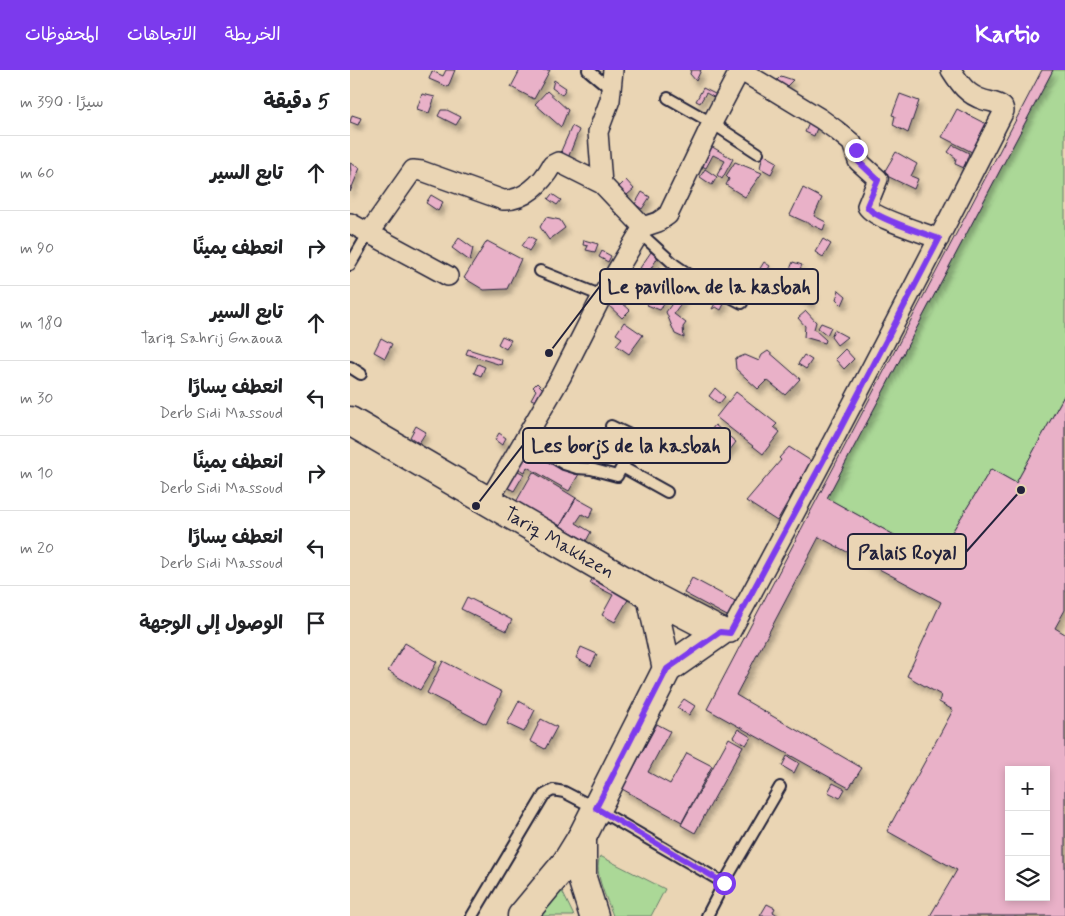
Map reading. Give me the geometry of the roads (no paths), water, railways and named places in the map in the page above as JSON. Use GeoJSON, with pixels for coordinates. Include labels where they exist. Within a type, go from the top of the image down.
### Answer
{"type":"FeatureCollection","features":[{"type":"Feature","properties":{"kind":"street"},"geometry":{"type":"LineString","coordinates":[[602,184],[598,132],[610,100],[613,70]]}},
{"type":"Feature","properties":{"kind":"street"},"geometry":{"type":"LineString","coordinates":[[488,502],[561,378],[602,296],[641,230],[668,215],[712,123],[740,70],[822,119],[852,143],[858,161],[878,180],[868,201],[867,206],[870,211],[939,239]]}},
{"type":"Feature","properties":{"kind":"street"},"geometry":{"type":"LineString","coordinates":[[522,916],[566,863],[582,837],[667,669],[720,632],[730,633],[837,435],[1004,111],[1001,105],[981,99],[966,91],[951,70]]}},
{"type":"Feature","properties":{"kind":"street"},"geometry":{"type":"LineString","coordinates":[[368,234],[413,170],[422,171],[503,200],[516,199],[525,194],[538,184],[552,165],[558,162],[602,184],[641,230]]}},
{"type":"Feature","properties":{"kind":"street"},"geometry":{"type":"LineString","coordinates":[[350,223],[448,276]]}},
{"type":"Feature","properties":{"kind":"street","name":"Tariq Makhzen"},"geometry":{"type":"LineString","coordinates":[[350,421],[651,596],[720,632]]}},
{"type":"Feature","properties":{"kind":"street"},"geometry":{"type":"LineString","coordinates":[[651,596],[667,669]]}},
{"type":"Feature","properties":{"kind":"street"},"geometry":{"type":"LineString","coordinates":[[582,837],[582,878],[594,916]]}},
{"type":"Feature","properties":{"kind":"lane"},"geometry":{"type":"LineString","coordinates":[[588,70],[612,90]]}},
{"type":"Feature","properties":{"kind":"lane"},"geometry":{"type":"LineString","coordinates":[[668,98],[712,123],[758,153]]}},
{"type":"Feature","properties":{"kind":"lane"},"geometry":{"type":"LineString","coordinates":[[641,230],[675,265],[694,278],[742,303]]}},
{"type":"Feature","properties":{"kind":"lane"},"geometry":{"type":"LineString","coordinates":[[350,265],[368,234]]}},
{"type":"Feature","properties":{"kind":"lane"},"geometry":{"type":"LineString","coordinates":[[540,271],[602,296]]}},
{"type":"Feature","properties":{"kind":"lane"},"geometry":{"type":"LineString","coordinates":[[350,367],[361,374]]}},
{"type":"Feature","properties":{"kind":"lane"},"geometry":{"type":"LineString","coordinates":[[611,426],[668,453]]}},
{"type":"Feature","properties":{"kind":"lane"},"geometry":{"type":"LineString","coordinates":[[524,440],[564,464],[617,476],[638,439]]}},
{"type":"Feature","properties":{"kind":"lane"},"geometry":{"type":"LineString","coordinates":[[622,467],[667,492]]}},
{"type":"Feature","properties":{"kind":"lane"},"geometry":{"type":"LineString","coordinates":[[707,916],[780,786]]}},
{"type":"Feature","properties":{"kind":"lane"},"geometry":{"type":"LineString","coordinates":[[472,916],[544,795],[553,790],[564,792],[596,808],[724,883]]}},
{"type":"Feature","properties":{"kind":"place","name":"Le pavillon de la kasbah"},"geometry":{"type":"Point","coordinates":[549,353]}},
{"type":"Feature","properties":{"kind":"place","name":"Palais Royal"},"geometry":{"type":"Point","coordinates":[1021,490]}},
{"type":"Feature","properties":{"kind":"place","name":"Les borjs de la kasbah"},"geometry":{"type":"Point","coordinates":[476,506]}}]}
